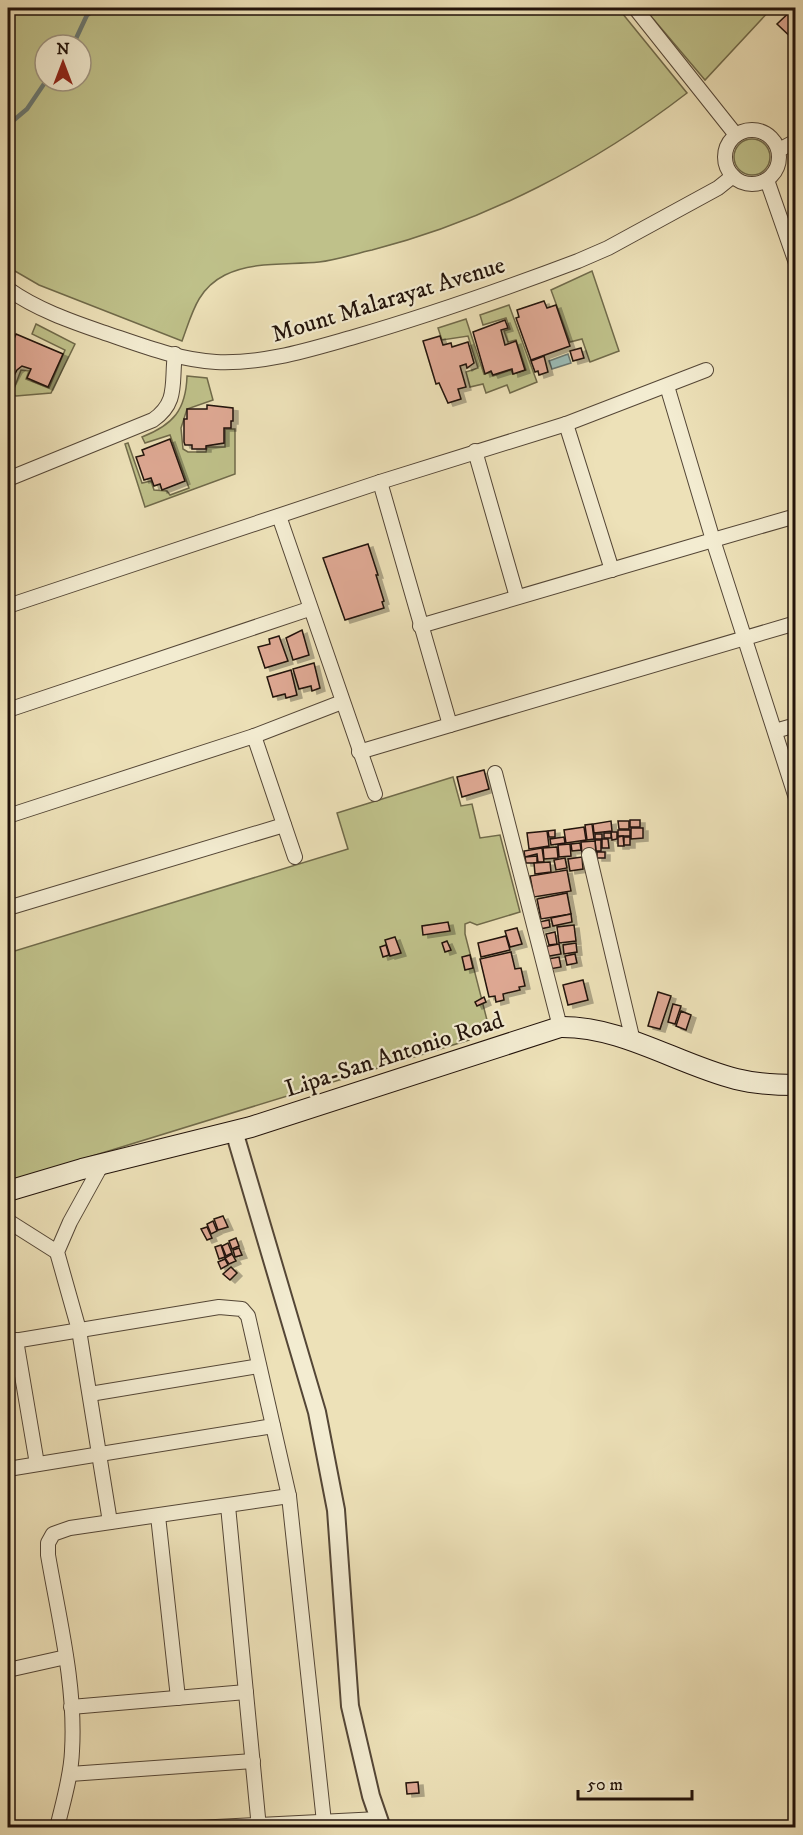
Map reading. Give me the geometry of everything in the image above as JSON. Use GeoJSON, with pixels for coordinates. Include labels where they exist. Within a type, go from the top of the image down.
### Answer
{"type":"FeatureCollection","features":[{"type":"Feature","properties":{"kind":"main road","name":"Lipa-San Antonio Road"},"geometry":{"type":"LineString","coordinates":[[8,1191],[102,1164],[234,1131],[560,1027],[583,1027],[633,1041],[734,1079],[763,1085],[795,1085]]}},
{"type":"Feature","properties":{"kind":"street"},"geometry":{"type":"LineString","coordinates":[[634,8],[736,135]]}},
{"type":"Feature","properties":{"kind":"street"},"geometry":{"type":"LineString","coordinates":[[749,130],[760,131],[774,140],[779,150],[777,169],[767,180],[748,184],[733,176],[726,165],[725,155],[728,145],[736,135],[749,130]]}},
{"type":"Feature","properties":{"kind":"street"},"geometry":{"type":"LineString","coordinates":[[779,150],[795,141]]}},
{"type":"Feature","properties":{"kind":"street","name":"Mount Malarayat Avenue"},"geometry":{"type":"LineString","coordinates":[[8,289],[36,306],[74,322],[175,354],[214,362],[255,362],[288,356],[388,327],[533,278],[608,248],[718,188],[733,176]]}},
{"type":"Feature","properties":{"kind":"street"},"geometry":{"type":"LineString","coordinates":[[767,180],[795,263]]}},
{"type":"Feature","properties":{"kind":"street"},"geometry":{"type":"LineString","coordinates":[[8,479],[153,420],[162,414],[171,399],[175,354]]}},
{"type":"Feature","properties":{"kind":"street"},"geometry":{"type":"LineString","coordinates":[[8,606],[475,451],[566,424],[706,370]]}},
{"type":"Feature","properties":{"kind":"street"},"geometry":{"type":"LineString","coordinates":[[667,386],[795,798]]}},
{"type":"Feature","properties":{"kind":"street"},"geometry":{"type":"LineString","coordinates":[[566,424],[612,570]]}},
{"type":"Feature","properties":{"kind":"street"},"geometry":{"type":"LineString","coordinates":[[475,451],[517,597]]}},
{"type":"Feature","properties":{"kind":"street"},"geometry":{"type":"LineString","coordinates":[[380,482],[450,725]]}},
{"type":"Feature","properties":{"kind":"street"},"geometry":{"type":"LineString","coordinates":[[279,516],[309,609],[375,794]]}},
{"type":"Feature","properties":{"kind":"street"},"geometry":{"type":"LineString","coordinates":[[420,626],[795,516]]}},
{"type":"Feature","properties":{"kind":"street"},"geometry":{"type":"LineString","coordinates":[[8,710],[309,609]]}},
{"type":"Feature","properties":{"kind":"street"},"geometry":{"type":"LineString","coordinates":[[359,752],[744,636],[795,623]]}},
{"type":"Feature","properties":{"kind":"street"},"geometry":{"type":"LineString","coordinates":[[8,816],[254,736],[342,702]]}},
{"type":"Feature","properties":{"kind":"street"},"geometry":{"type":"LineString","coordinates":[[775,731],[795,725]]}},
{"type":"Feature","properties":{"kind":"street"},"geometry":{"type":"LineString","coordinates":[[254,736],[295,856]]}},
{"type":"Feature","properties":{"kind":"street"},"geometry":{"type":"LineString","coordinates":[[495,773],[560,1027]]}},
{"type":"Feature","properties":{"kind":"street"},"geometry":{"type":"LineString","coordinates":[[8,908],[284,825]]}},
{"type":"Feature","properties":{"kind":"street"},"geometry":{"type":"LineString","coordinates":[[589,855],[633,1041]]}},
{"type":"Feature","properties":{"kind":"street"},"geometry":{"type":"LineString","coordinates":[[196,1827],[259,1826],[324,1821],[381,1823],[362,1762],[350,1706],[336,1510],[317,1412],[234,1131]]}},
{"type":"Feature","properties":{"kind":"street"},"geometry":{"type":"LineString","coordinates":[[102,1164],[70,1222],[57,1252],[79,1330],[101,1454],[110,1522]]}},
{"type":"Feature","properties":{"kind":"street"},"geometry":{"type":"LineString","coordinates":[[8,1221],[57,1252]]}},
{"type":"Feature","properties":{"kind":"street"},"geometry":{"type":"LineString","coordinates":[[37,1464],[12,1341],[231,1307],[242,1310],[248,1316],[289,1496],[324,1821]]}},
{"type":"Feature","properties":{"kind":"street"},"geometry":{"type":"LineString","coordinates":[[90,1394],[259,1366]]}},
{"type":"Feature","properties":{"kind":"street"},"geometry":{"type":"LineString","coordinates":[[8,1468],[273,1426]]}},
{"type":"Feature","properties":{"kind":"street"},"geometry":{"type":"LineString","coordinates":[[57,1827],[70,1774],[71,1707],[66,1657],[48,1543],[53,1534],[70,1528],[289,1496]]}},
{"type":"Feature","properties":{"kind":"street"},"geometry":{"type":"LineString","coordinates":[[228,1506],[259,1826]]}},
{"type":"Feature","properties":{"kind":"street"},"geometry":{"type":"LineString","coordinates":[[158,1516],[178,1698]]}},
{"type":"Feature","properties":{"kind":"street"},"geometry":{"type":"LineString","coordinates":[[8,1670],[66,1657]]}},
{"type":"Feature","properties":{"kind":"street"},"geometry":{"type":"LineString","coordinates":[[71,1707],[246,1692]]}},
{"type":"Feature","properties":{"kind":"street"},"geometry":{"type":"LineString","coordinates":[[70,1774],[253,1761]]}},
{"type":"Feature","properties":{"kind":"green space"},"geometry":{"type":"Polygon","coordinates":[[[8,8],[618,8],[687,93],[652,119],[577,166],[498,206],[456,223],[414,238],[338,258],[319,262],[247,267],[225,275],[208,287],[202,295],[182,341],[39,285],[8,267],[8,8]]]}},
{"type":"Feature","properties":{"kind":"green space"},"geometry":{"type":"Polygon","coordinates":[[[644,8],[772,8],[705,80],[644,8]]]}},
{"type":"Feature","properties":{"kind":"green space"},"geometry":{"type":"Polygon","coordinates":[[[752,139],[765,144],[770,157],[765,170],[752,175],[739,170],[734,157],[739,144],[752,139]]]}},
{"type":"Feature","properties":{"kind":"green space"},"geometry":{"type":"Polygon","coordinates":[[[592,271],[619,351],[590,362],[582,339],[570,342],[551,290],[592,271]]]}},
{"type":"Feature","properties":{"kind":"green space"},"geometry":{"type":"Polygon","coordinates":[[[509,305],[537,382],[510,393],[507,385],[486,393],[483,384],[470,387],[466,372],[478,368],[468,336],[442,340],[438,328],[466,319],[484,374],[491,372],[493,376],[511,370],[513,374],[526,370],[516,340],[508,342],[504,331],[510,329],[506,318],[483,325],[480,315],[509,305]]]}},
{"type":"Feature","properties":{"kind":"green space"},"geometry":{"type":"Polygon","coordinates":[[[36,324],[75,344],[51,393],[16,396],[12,394],[21,370],[29,371],[26,379],[49,388],[65,350],[32,334],[36,324]]]}},
{"type":"Feature","properties":{"kind":"green space"},"geometry":{"type":"Polygon","coordinates":[[[187,376],[207,378],[213,400],[187,409],[181,428],[183,449],[188,452],[206,452],[207,447],[225,447],[225,429],[235,429],[235,474],[145,507],[125,444],[128,443],[142,483],[151,481],[154,490],[167,491],[170,495],[189,488],[170,435],[145,443],[142,437],[162,427],[176,415],[184,398],[187,376]]]}},
{"type":"Feature","properties":{"kind":"green space"},"geometry":{"type":"Polygon","coordinates":[[[453,777],[461,806],[472,804],[480,838],[500,835],[520,912],[477,925],[470,922],[465,924],[465,934],[488,1024],[477,1027],[469,1040],[8,1182],[8,953],[348,849],[337,813],[453,777]]]}},
{"type":"Feature","properties":{"kind":"water"},"geometry":{"type":"Polygon","coordinates":[[[568,354],[571,363],[552,369],[549,361],[568,354]]]}},
{"type":"Feature","properties":{"kind":"building"},"geometry":{"type":"Polygon","coordinates":[[[796,8],[796,42],[777,24],[796,8]]]}},
{"type":"Feature","properties":{"kind":"building"},"geometry":{"type":"Polygon","coordinates":[[[544,301],[547,308],[556,305],[570,346],[531,360],[516,318],[519,317],[517,310],[544,301]]]}},
{"type":"Feature","properties":{"kind":"building"},"geometry":{"type":"Polygon","coordinates":[[[505,320],[508,328],[501,330],[505,345],[516,341],[525,370],[513,374],[512,369],[493,375],[491,371],[485,374],[473,332],[505,320]]]}},
{"type":"Feature","properties":{"kind":"building"},"geometry":{"type":"Polygon","coordinates":[[[16,334],[63,354],[48,387],[27,378],[31,369],[22,366],[17,370],[8,387],[8,354],[16,334]]]}},
{"type":"Feature","properties":{"kind":"building"},"geometry":{"type":"Polygon","coordinates":[[[440,336],[443,345],[451,343],[452,347],[468,342],[474,363],[467,368],[466,364],[460,366],[466,387],[458,389],[461,399],[448,403],[439,383],[436,384],[423,341],[440,336]]]}},
{"type":"Feature","properties":{"kind":"building"},"geometry":{"type":"Polygon","coordinates":[[[581,348],[584,358],[573,361],[570,351],[581,348]]]}},
{"type":"Feature","properties":{"kind":"building"},"geometry":{"type":"Polygon","coordinates":[[[544,356],[548,372],[539,375],[538,371],[535,372],[531,361],[544,356]]]}},
{"type":"Feature","properties":{"kind":"building"},"geometry":{"type":"Polygon","coordinates":[[[207,405],[233,408],[231,428],[224,428],[224,443],[206,446],[206,449],[192,449],[192,445],[185,445],[184,442],[184,419],[187,419],[187,409],[207,409],[207,405]]]}},
{"type":"Feature","properties":{"kind":"building"},"geometry":{"type":"Polygon","coordinates":[[[170,439],[185,481],[162,490],[160,484],[154,486],[151,478],[144,480],[136,457],[144,455],[142,450],[170,439]]]}},
{"type":"Feature","properties":{"kind":"building"},"geometry":{"type":"Polygon","coordinates":[[[368,544],[378,575],[376,575],[384,608],[345,620],[323,558],[368,544]]]}},
{"type":"Feature","properties":{"kind":"building"},"geometry":{"type":"Polygon","coordinates":[[[302,630],[309,655],[293,660],[286,638],[302,630]]]}},
{"type":"Feature","properties":{"kind":"building"},"geometry":{"type":"Polygon","coordinates":[[[279,636],[288,661],[265,668],[258,647],[270,644],[269,639],[279,636]]]}},
{"type":"Feature","properties":{"kind":"building"},"geometry":{"type":"Polygon","coordinates":[[[314,663],[320,688],[312,691],[311,686],[299,689],[293,669],[314,663]]]}},
{"type":"Feature","properties":{"kind":"building"},"geometry":{"type":"Polygon","coordinates":[[[291,670],[297,695],[286,698],[285,694],[273,697],[267,677],[291,670]]]}},
{"type":"Feature","properties":{"kind":"building"},"geometry":{"type":"Polygon","coordinates":[[[484,770],[489,789],[462,797],[457,777],[484,770]]]}},
{"type":"Feature","properties":{"kind":"building"},"geometry":{"type":"Polygon","coordinates":[[[630,820],[640,820],[640,827],[630,827],[630,820]]]}},
{"type":"Feature","properties":{"kind":"building"},"geometry":{"type":"Polygon","coordinates":[[[611,821],[612,831],[594,833],[593,824],[611,821]]]}},
{"type":"Feature","properties":{"kind":"building"},"geometry":{"type":"Polygon","coordinates":[[[618,821],[629,821],[629,829],[619,829],[618,821]]]}},
{"type":"Feature","properties":{"kind":"building"},"geometry":{"type":"Polygon","coordinates":[[[592,824],[594,839],[587,840],[585,825],[592,824]]]}},
{"type":"Feature","properties":{"kind":"building"},"geometry":{"type":"Polygon","coordinates":[[[584,827],[586,840],[566,843],[564,830],[584,827]]]}},
{"type":"Feature","properties":{"kind":"building"},"geometry":{"type":"Polygon","coordinates":[[[631,828],[643,828],[643,838],[631,839],[631,828]]]}},
{"type":"Feature","properties":{"kind":"building"},"geometry":{"type":"Polygon","coordinates":[[[555,830],[555,837],[549,837],[548,831],[555,830]]]}},
{"type":"Feature","properties":{"kind":"building"},"geometry":{"type":"Polygon","coordinates":[[[618,830],[630,830],[630,836],[618,836],[618,830]]]}},
{"type":"Feature","properties":{"kind":"building"},"geometry":{"type":"Polygon","coordinates":[[[547,831],[549,846],[529,849],[527,833],[547,831]]]}},
{"type":"Feature","properties":{"kind":"building"},"geometry":{"type":"Polygon","coordinates":[[[611,832],[617,832],[617,839],[612,840],[611,832]]]}},
{"type":"Feature","properties":{"kind":"building"},"geometry":{"type":"Polygon","coordinates":[[[604,833],[611,833],[611,838],[604,838],[604,833]]]}},
{"type":"Feature","properties":{"kind":"building"},"geometry":{"type":"Polygon","coordinates":[[[595,834],[602,834],[602,839],[595,839],[595,834]]]}},
{"type":"Feature","properties":{"kind":"building"},"geometry":{"type":"Polygon","coordinates":[[[623,836],[624,846],[618,846],[618,837],[623,836]]]}},
{"type":"Feature","properties":{"kind":"building"},"geometry":{"type":"Polygon","coordinates":[[[564,837],[565,843],[551,845],[550,839],[564,837]]]}},
{"type":"Feature","properties":{"kind":"building"},"geometry":{"type":"Polygon","coordinates":[[[624,837],[630,837],[630,845],[624,845],[624,837]]]}},
{"type":"Feature","properties":{"kind":"building"},"geometry":{"type":"Polygon","coordinates":[[[602,839],[608,839],[609,848],[602,848],[602,839]]]}},
{"type":"Feature","properties":{"kind":"building"},"geometry":{"type":"Polygon","coordinates":[[[595,840],[601,840],[601,851],[596,851],[595,840]]]}},
{"type":"Feature","properties":{"kind":"building"},"geometry":{"type":"Polygon","coordinates":[[[595,841],[596,853],[582,854],[581,842],[595,841]]]}},
{"type":"Feature","properties":{"kind":"building"},"geometry":{"type":"Polygon","coordinates":[[[580,843],[581,850],[572,851],[571,844],[580,843]]]}},
{"type":"Feature","properties":{"kind":"building"},"geometry":{"type":"Polygon","coordinates":[[[570,844],[571,856],[559,857],[558,845],[570,844]]]}},
{"type":"Feature","properties":{"kind":"building"},"geometry":{"type":"Polygon","coordinates":[[[557,847],[558,858],[544,859],[543,848],[557,847]]]}},
{"type":"Feature","properties":{"kind":"building"},"geometry":{"type":"Polygon","coordinates":[[[542,848],[544,862],[538,862],[537,854],[525,857],[524,851],[542,848]]]}},
{"type":"Feature","properties":{"kind":"building"},"geometry":{"type":"Polygon","coordinates":[[[597,852],[605,852],[605,858],[597,858],[597,852]]]}},
{"type":"Feature","properties":{"kind":"building"},"geometry":{"type":"Polygon","coordinates":[[[537,856],[537,863],[526,863],[525,857],[537,856]]]}},
{"type":"Feature","properties":{"kind":"building"},"geometry":{"type":"Polygon","coordinates":[[[582,857],[583,869],[570,871],[568,859],[582,857]]]}},
{"type":"Feature","properties":{"kind":"building"},"geometry":{"type":"Polygon","coordinates":[[[565,858],[567,868],[556,870],[554,860],[565,858]]]}},
{"type":"Feature","properties":{"kind":"building"},"geometry":{"type":"Polygon","coordinates":[[[550,862],[551,872],[535,874],[534,863],[550,862]]]}},
{"type":"Feature","properties":{"kind":"building"},"geometry":{"type":"Polygon","coordinates":[[[567,870],[571,891],[534,897],[530,876],[567,870]]]}},
{"type":"Feature","properties":{"kind":"building"},"geometry":{"type":"Polygon","coordinates":[[[567,893],[571,914],[541,919],[537,899],[567,893]]]}},
{"type":"Feature","properties":{"kind":"building"},"geometry":{"type":"Polygon","coordinates":[[[571,914],[572,922],[553,926],[551,918],[571,914]]]}},
{"type":"Feature","properties":{"kind":"building"},"geometry":{"type":"Polygon","coordinates":[[[549,920],[550,927],[540,929],[539,922],[549,920]]]}},
{"type":"Feature","properties":{"kind":"building"},"geometry":{"type":"Polygon","coordinates":[[[448,922],[450,931],[423,935],[422,926],[448,922]]]}},
{"type":"Feature","properties":{"kind":"building"},"geometry":{"type":"Polygon","coordinates":[[[574,925],[576,941],[559,943],[557,927],[574,925]]]}},
{"type":"Feature","properties":{"kind":"building"},"geometry":{"type":"Polygon","coordinates":[[[517,928],[522,944],[510,947],[505,931],[517,928]]]}},
{"type":"Feature","properties":{"kind":"building"},"geometry":{"type":"Polygon","coordinates":[[[555,932],[557,944],[549,945],[546,934],[555,932]]]}},
{"type":"Feature","properties":{"kind":"building"},"geometry":{"type":"Polygon","coordinates":[[[506,936],[510,950],[481,957],[478,943],[506,936]]]}},
{"type":"Feature","properties":{"kind":"building"},"geometry":{"type":"Polygon","coordinates":[[[395,937],[401,953],[390,956],[385,940],[395,937]]]}},
{"type":"Feature","properties":{"kind":"building"},"geometry":{"type":"Polygon","coordinates":[[[447,941],[451,950],[445,952],[442,943],[447,941]]]}},
{"type":"Feature","properties":{"kind":"building"},"geometry":{"type":"Polygon","coordinates":[[[576,943],[577,952],[564,954],[563,945],[576,943]]]}},
{"type":"Feature","properties":{"kind":"building"},"geometry":{"type":"Polygon","coordinates":[[[559,944],[561,954],[544,957],[543,947],[559,944]]]}},
{"type":"Feature","properties":{"kind":"building"},"geometry":{"type":"Polygon","coordinates":[[[386,945],[389,955],[383,957],[380,947],[386,945]]]}},
{"type":"Feature","properties":{"kind":"building"},"geometry":{"type":"Polygon","coordinates":[[[511,952],[515,969],[521,968],[525,986],[519,987],[520,990],[503,994],[504,1000],[496,1002],[495,996],[489,997],[480,959],[511,952]]]}},
{"type":"Feature","properties":{"kind":"building"},"geometry":{"type":"Polygon","coordinates":[[[575,954],[577,963],[567,965],[565,956],[575,954]]]}},
{"type":"Feature","properties":{"kind":"building"},"geometry":{"type":"Polygon","coordinates":[[[470,955],[473,968],[465,970],[462,957],[470,955]]]}},
{"type":"Feature","properties":{"kind":"building"},"geometry":{"type":"Polygon","coordinates":[[[559,957],[561,967],[550,969],[548,959],[559,957]]]}},
{"type":"Feature","properties":{"kind":"building"},"geometry":{"type":"Polygon","coordinates":[[[583,980],[588,1000],[568,1005],[563,985],[583,980]]]}},
{"type":"Feature","properties":{"kind":"building"},"geometry":{"type":"Polygon","coordinates":[[[658,992],[671,996],[660,1029],[648,1026],[658,992]]]}},
{"type":"Feature","properties":{"kind":"building"},"geometry":{"type":"Polygon","coordinates":[[[484,997],[486,1002],[477,1006],[475,1002],[484,997]]]}},
{"type":"Feature","properties":{"kind":"building"},"geometry":{"type":"Polygon","coordinates":[[[673,1004],[681,1006],[675,1024],[668,1022],[673,1004]]]}},
{"type":"Feature","properties":{"kind":"building"},"geometry":{"type":"Polygon","coordinates":[[[681,1011],[691,1015],[686,1030],[676,1026],[681,1011]]]}},
{"type":"Feature","properties":{"kind":"building"},"geometry":{"type":"Polygon","coordinates":[[[223,1216],[228,1227],[218,1230],[214,1219],[223,1216]]]}},
{"type":"Feature","properties":{"kind":"building"},"geometry":{"type":"Polygon","coordinates":[[[213,1221],[217,1231],[211,1234],[207,1224],[213,1221]]]}},
{"type":"Feature","properties":{"kind":"building"},"geometry":{"type":"Polygon","coordinates":[[[207,1227],[212,1238],[207,1240],[201,1229],[207,1227]]]}},
{"type":"Feature","properties":{"kind":"building"},"geometry":{"type":"Polygon","coordinates":[[[236,1238],[239,1246],[232,1249],[229,1241],[236,1238]]]}},
{"type":"Feature","properties":{"kind":"building"},"geometry":{"type":"Polygon","coordinates":[[[228,1243],[232,1253],[226,1256],[222,1246],[228,1243]]]}},
{"type":"Feature","properties":{"kind":"building"},"geometry":{"type":"Polygon","coordinates":[[[221,1245],[225,1257],[219,1259],[215,1247],[221,1245]]]}},
{"type":"Feature","properties":{"kind":"building"},"geometry":{"type":"Polygon","coordinates":[[[239,1248],[242,1255],[235,1257],[233,1250],[239,1248]]]}},
{"type":"Feature","properties":{"kind":"building"},"geometry":{"type":"Polygon","coordinates":[[[232,1254],[236,1261],[229,1264],[225,1258],[232,1254]]]}},
{"type":"Feature","properties":{"kind":"building"},"geometry":{"type":"Polygon","coordinates":[[[225,1259],[228,1265],[221,1269],[218,1262],[225,1259]]]}},
{"type":"Feature","properties":{"kind":"building"},"geometry":{"type":"Polygon","coordinates":[[[231,1267],[237,1273],[230,1280],[223,1274],[231,1267]]]}},
{"type":"Feature","properties":{"kind":"building"},"geometry":{"type":"Polygon","coordinates":[[[418,1782],[419,1793],[407,1794],[406,1783],[418,1782]]]}},
{"type":"Feature","properties":{"kind":"waterway"},"geometry":{"type":"LineString","coordinates":[[79,33],[87,15],[98,8]]}},
{"type":"Feature","properties":{"kind":"waterway"},"geometry":{"type":"LineString","coordinates":[[8,125],[27,109],[38,93]]}}]}
